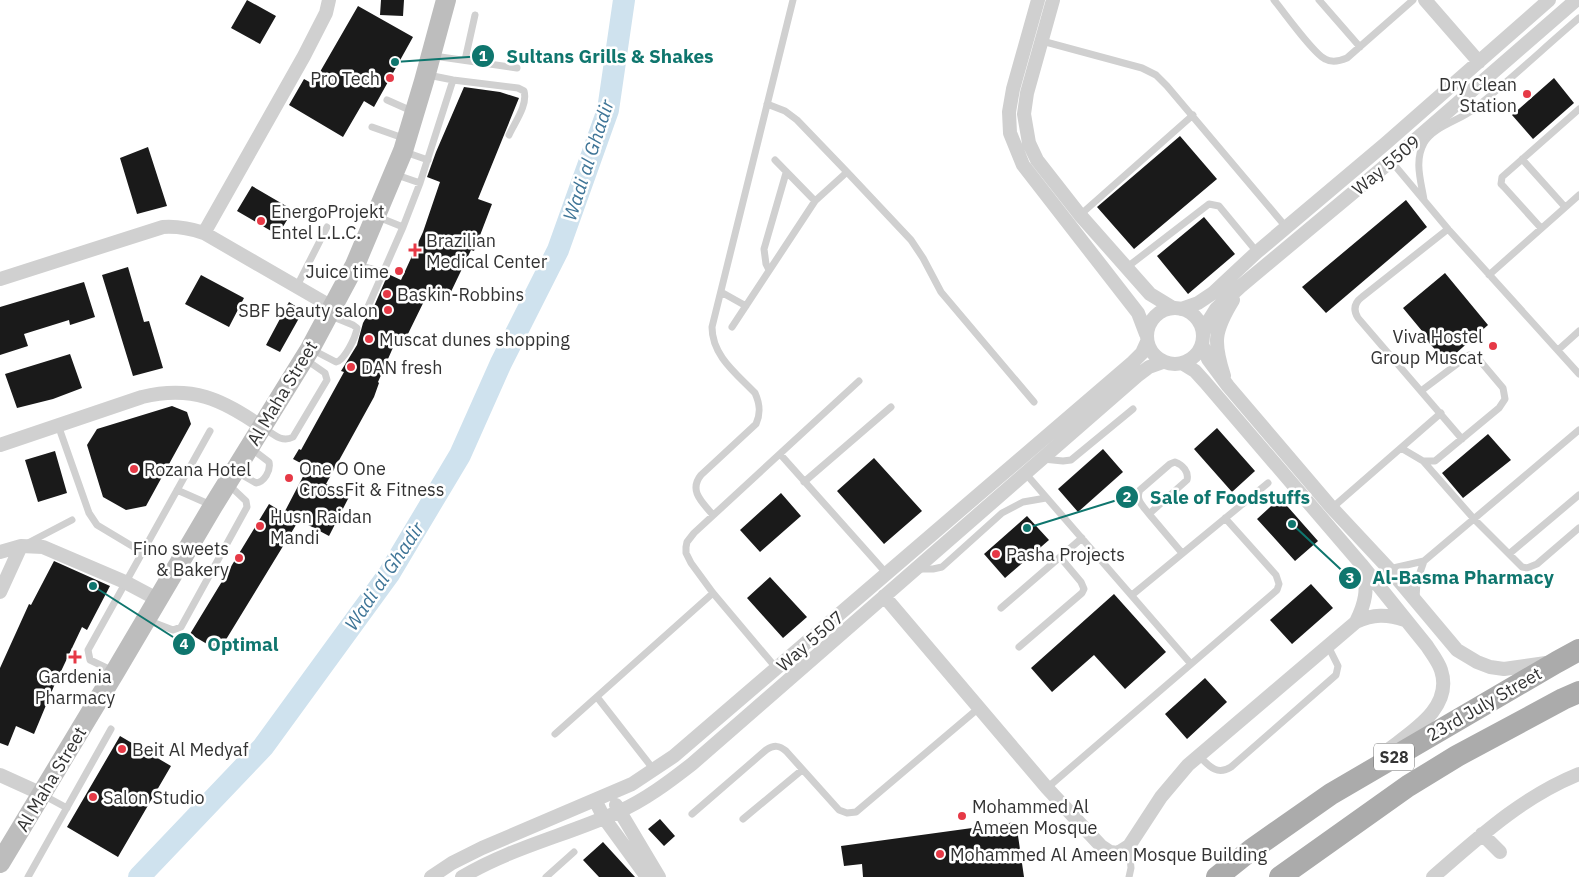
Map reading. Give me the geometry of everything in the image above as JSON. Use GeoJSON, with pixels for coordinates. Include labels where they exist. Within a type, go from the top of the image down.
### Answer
{"type":"FeatureCollection","features":[{"type":"Feature","properties":{"kind":"main road","name":"23rd July Street"},"geometry":{"type":"LineString","coordinates":[[1217,877],[1251,850],[1331,794],[1579,650]]}},
{"type":"Feature","properties":{"kind":"main road","name":"23rd July Street"},"geometry":{"type":"LineString","coordinates":[[1287,873],[1408,786],[1457,756],[1574,693]]}},
{"type":"Feature","properties":{"kind":"street"},"geometry":{"type":"LineString","coordinates":[[204,234],[304,56],[326,13],[329,0]]}},
{"type":"Feature","properties":{"kind":"street","name":"Al Maha Street"},"geometry":{"type":"LineString","coordinates":[[0,862],[116,672],[213,506],[307,354],[355,265],[394,174],[404,145],[446,0]]}},
{"type":"Feature","properties":{"kind":"street"},"geometry":{"type":"LineString","coordinates":[[1038,0],[1013,89],[1009,112],[1010,133],[1023,165],[1138,313],[1150,350],[1156,357],[1163,362],[1182,363],[1191,359],[1198,352],[1202,339]]}},
{"type":"Feature","properties":{"kind":"street"},"geometry":{"type":"LineString","coordinates":[[1053,0],[1026,94],[1024,114],[1028,143],[1037,160],[1080,215],[1150,294],[1177,308],[1190,312],[1196,318],[1201,326],[1202,339],[1208,360],[1228,386],[1332,508],[1389,569],[1457,650],[1477,662],[1490,667],[1504,669],[1557,662]]}},
{"type":"Feature","properties":{"kind":"street"},"geometry":{"type":"LineString","coordinates":[[1425,0],[1478,62]]}},
{"type":"Feature","properties":{"kind":"street","name":"Way 5509"},"geometry":{"type":"LineString","coordinates":[[1177,308],[1190,307],[1206,298],[1549,0]]}},
{"type":"Feature","properties":{"kind":"street","name":"Way 5509"},"geometry":{"type":"LineString","coordinates":[[1202,339],[1206,325],[1216,309],[1241,286],[1439,124],[1576,0]]}},
{"type":"Feature","properties":{"kind":"street"},"geometry":{"type":"LineString","coordinates":[[0,280],[163,227],[184,227],[204,234],[297,286],[330,311]]}},
{"type":"Feature","properties":{"kind":"street"},"geometry":{"type":"LineString","coordinates":[[1228,386],[1217,353],[1216,340],[1218,327],[1241,286]]}},
{"type":"Feature","properties":{"kind":"street"},"geometry":{"type":"LineString","coordinates":[[1147,338],[1152,319],[1158,313],[1177,308]]}},
{"type":"Feature","properties":{"kind":"street","name":"Way 5507"},"geometry":{"type":"LineString","coordinates":[[431,877],[452,863],[482,848],[632,784],[674,756],[778,669],[1134,362],[1142,353],[1147,338]]}},
{"type":"Feature","properties":{"kind":"street","name":"Way 5507"},"geometry":{"type":"LineString","coordinates":[[462,877],[526,848],[619,812],[645,798],[692,764],[1143,371],[1163,362]]}},
{"type":"Feature","properties":{"kind":"street"},"geometry":{"type":"LineString","coordinates":[[1182,363],[1200,376],[1361,564],[1427,646],[1441,670],[1443,682],[1442,695],[1437,708],[1428,718],[1331,794]]}},
{"type":"Feature","properties":{"kind":"street"},"geometry":{"type":"LineString","coordinates":[[0,445],[142,397],[160,393],[198,394],[228,405],[262,427]]}},
{"type":"Feature","properties":{"kind":"street"},"geometry":{"type":"LineString","coordinates":[[0,552],[22,546],[43,547],[125,582],[157,599]]}},
{"type":"Feature","properties":{"kind":"street"},"geometry":{"type":"LineString","coordinates":[[0,592],[22,546]]}},
{"type":"Feature","properties":{"kind":"street"},"geometry":{"type":"LineString","coordinates":[[1356,622],[1363,608],[1366,593],[1365,578],[1361,564]]}},
{"type":"Feature","properties":{"kind":"street"},"geometry":{"type":"LineString","coordinates":[[884,596],[1048,788],[1105,850],[1118,853],[1129,846],[1169,786],[1199,756],[1356,622],[1380,615],[1393,616],[1405,620]]}},
{"type":"Feature","properties":{"kind":"street"},"geometry":{"type":"LineString","coordinates":[[1433,877],[1482,834],[1528,800],[1563,780],[1579,774]]}},
{"type":"Feature","properties":{"kind":"street"},"geometry":{"type":"LineString","coordinates":[[0,775],[42,794]]}},
{"type":"Feature","properties":{"kind":"street"},"geometry":{"type":"LineString","coordinates":[[611,793],[619,812],[659,877]]}},
{"type":"Feature","properties":{"kind":"street"},"geometry":{"type":"LineString","coordinates":[[595,800],[604,818],[647,877]]}},
{"type":"Feature","properties":{"kind":"street"},"geometry":{"type":"LineString","coordinates":[[1482,834],[1500,852]]}},
{"type":"Feature","properties":{"kind":"lane"},"geometry":{"type":"LineString","coordinates":[[713,515],[697,494],[696,482],[701,475],[756,424],[760,413],[755,393],[720,356],[713,341],[712,327],[793,0]]}},
{"type":"Feature","properties":{"kind":"lane"},"geometry":{"type":"LineString","coordinates":[[1274,0],[1318,54],[1330,61],[1347,58],[1413,0]]}},
{"type":"Feature","properties":{"kind":"lane"},"geometry":{"type":"LineString","coordinates":[[1319,0],[1360,47]]}},
{"type":"Feature","properties":{"kind":"lane"},"geometry":{"type":"LineString","coordinates":[[465,60],[475,15]]}},
{"type":"Feature","properties":{"kind":"lane"},"geometry":{"type":"LineString","coordinates":[[1424,200],[1418,165],[1420,154],[1424,143],[1439,124],[1455,121],[1474,108],[1579,18]]}},
{"type":"Feature","properties":{"kind":"lane"},"geometry":{"type":"LineString","coordinates":[[1042,41],[1149,71],[1162,80],[1286,227]]}},
{"type":"Feature","properties":{"kind":"lane"},"geometry":{"type":"LineString","coordinates":[[428,65],[465,60],[517,68]]}},
{"type":"Feature","properties":{"kind":"lane"},"geometry":{"type":"LineString","coordinates":[[428,65],[453,80],[518,88],[524,91],[524,102],[509,134]]}},
{"type":"Feature","properties":{"kind":"lane"},"geometry":{"type":"LineString","coordinates":[[367,309],[420,183],[453,80]]}},
{"type":"Feature","properties":{"kind":"lane"},"geometry":{"type":"LineString","coordinates":[[387,100],[414,112]]}},
{"type":"Feature","properties":{"kind":"lane"},"geometry":{"type":"LineString","coordinates":[[767,104],[791,115],[911,240],[941,292],[1034,402]]}},
{"type":"Feature","properties":{"kind":"lane"},"geometry":{"type":"LineString","coordinates":[[1541,228],[1501,184],[1502,177],[1579,109]]}},
{"type":"Feature","properties":{"kind":"lane"},"geometry":{"type":"LineString","coordinates":[[1080,215],[1193,115]]}},
{"type":"Feature","properties":{"kind":"lane"},"geometry":{"type":"LineString","coordinates":[[372,127],[428,160]]}},
{"type":"Feature","properties":{"kind":"lane"},"geometry":{"type":"LineString","coordinates":[[1522,159],[1565,208]]}},
{"type":"Feature","properties":{"kind":"lane"},"geometry":{"type":"LineString","coordinates":[[775,160],[815,201]]}},
{"type":"Feature","properties":{"kind":"lane"},"geometry":{"type":"LineString","coordinates":[[1391,162],[1448,229],[1579,374]]}},
{"type":"Feature","properties":{"kind":"lane"},"geometry":{"type":"LineString","coordinates":[[732,327],[815,201],[847,172]]}},
{"type":"Feature","properties":{"kind":"lane"},"geometry":{"type":"LineString","coordinates":[[769,270],[766,264],[764,249],[786,173]]}},
{"type":"Feature","properties":{"kind":"lane"},"geometry":{"type":"LineString","coordinates":[[394,174],[420,183]]}},
{"type":"Feature","properties":{"kind":"lane"},"geometry":{"type":"LineString","coordinates":[[1489,275],[1579,195]]}},
{"type":"Feature","properties":{"kind":"lane"},"geometry":{"type":"LineString","coordinates":[[1126,268],[1209,204],[1223,209],[1257,252]]}},
{"type":"Feature","properties":{"kind":"lane"},"geometry":{"type":"LineString","coordinates":[[376,217],[403,227]]}},
{"type":"Feature","properties":{"kind":"lane"},"geometry":{"type":"LineString","coordinates":[[297,286],[327,227]]}},
{"type":"Feature","properties":{"kind":"lane"},"geometry":{"type":"LineString","coordinates":[[1448,229],[1357,301],[1355,313],[1462,439]]}},
{"type":"Feature","properties":{"kind":"lane"},"geometry":{"type":"LineString","coordinates":[[355,265],[383,272]]}},
{"type":"Feature","properties":{"kind":"lane"},"geometry":{"type":"LineString","coordinates":[[721,292],[746,306]]}},
{"type":"Feature","properties":{"kind":"lane"},"geometry":{"type":"LineString","coordinates":[[307,354],[336,362],[343,359],[356,334],[356,328],[330,311]]}},
{"type":"Feature","properties":{"kind":"lane"},"geometry":{"type":"LineString","coordinates":[[1558,350],[1579,331]]}},
{"type":"Feature","properties":{"kind":"lane"},"geometry":{"type":"LineString","coordinates":[[262,427],[285,440],[295,433],[327,380],[325,373],[307,354]]}},
{"type":"Feature","properties":{"kind":"lane"},"geometry":{"type":"LineString","coordinates":[[1421,391],[1469,355],[1476,356],[1503,388],[1506,399],[1499,408],[1435,461],[1423,461]]}},
{"type":"Feature","properties":{"kind":"lane"},"geometry":{"type":"LineString","coordinates":[[778,669],[713,593],[688,559],[686,547],[690,537],[859,381]]}},
{"type":"Feature","properties":{"kind":"lane"},"geometry":{"type":"LineString","coordinates":[[804,482],[891,406]]}},
{"type":"Feature","properties":{"kind":"lane"},"geometry":{"type":"LineString","coordinates":[[1043,458],[1063,461],[1072,460],[1133,409]]}},
{"type":"Feature","properties":{"kind":"lane"},"geometry":{"type":"LineString","coordinates":[[1332,508],[1441,413]]}},
{"type":"Feature","properties":{"kind":"lane"},"geometry":{"type":"LineString","coordinates":[[58,425],[89,513],[97,525],[142,552]]}},
{"type":"Feature","properties":{"kind":"lane"},"geometry":{"type":"LineString","coordinates":[[1389,569],[1424,561],[1579,430]]}},
{"type":"Feature","properties":{"kind":"lane"},"geometry":{"type":"LineString","coordinates":[[116,672],[90,660],[88,650],[210,431]]}},
{"type":"Feature","properties":{"kind":"lane"},"geometry":{"type":"LineString","coordinates":[[231,477],[256,483],[263,480],[270,468],[269,462],[250,447]]}},
{"type":"Feature","properties":{"kind":"lane"},"geometry":{"type":"LineString","coordinates":[[1401,448],[1423,461],[1474,519],[1522,567],[1533,567],[1579,528]]}},
{"type":"Feature","properties":{"kind":"lane"},"geometry":{"type":"LineString","coordinates":[[780,454],[887,574]]}},
{"type":"Feature","properties":{"kind":"lane"},"geometry":{"type":"LineString","coordinates":[[1149,514],[1187,480],[1187,474],[1178,463],[1170,464],[1140,490],[1138,499],[1149,514],[1182,553]]}},
{"type":"Feature","properties":{"kind":"lane"},"geometry":{"type":"LineString","coordinates":[[1026,474],[1191,664]]}},
{"type":"Feature","properties":{"kind":"lane"},"geometry":{"type":"LineString","coordinates":[[146,619],[173,630],[181,628],[247,507],[246,500],[231,477]]}},
{"type":"Feature","properties":{"kind":"lane"},"geometry":{"type":"LineString","coordinates":[[1132,595],[1268,483]]}},
{"type":"Feature","properties":{"kind":"lane"},"geometry":{"type":"LineString","coordinates":[[177,490],[213,506]]}},
{"type":"Feature","properties":{"kind":"lane"},"geometry":{"type":"LineString","coordinates":[[1509,554],[1579,495]]}},
{"type":"Feature","properties":{"kind":"lane"},"geometry":{"type":"LineString","coordinates":[[914,569],[942,567],[1002,513],[1023,502],[1046,498]]}},
{"type":"Feature","properties":{"kind":"lane"},"geometry":{"type":"LineString","coordinates":[[1048,788],[1278,587],[1279,580],[1276,575],[1226,518]]}},
{"type":"Feature","properties":{"kind":"lane"},"geometry":{"type":"LineString","coordinates":[[22,546],[72,520]]}},
{"type":"Feature","properties":{"kind":"lane"},"geometry":{"type":"LineString","coordinates":[[1001,608],[1082,538]]}},
{"type":"Feature","properties":{"kind":"lane"},"geometry":{"type":"LineString","coordinates":[[1019,647],[1082,593],[1084,589],[1081,582],[1060,557]]}},
{"type":"Feature","properties":{"kind":"lane"},"geometry":{"type":"LineString","coordinates":[[1416,602],[1417,581],[1424,561]]}},
{"type":"Feature","properties":{"kind":"lane"},"geometry":{"type":"LineString","coordinates":[[555,734],[713,593]]}},
{"type":"Feature","properties":{"kind":"lane"},"geometry":{"type":"LineString","coordinates":[[1199,756],[1214,770],[1220,771],[1231,767],[1336,675],[1338,666],[1328,646]]}},
{"type":"Feature","properties":{"kind":"lane"},"geometry":{"type":"LineString","coordinates":[[597,697],[654,770]]}},
{"type":"Feature","properties":{"kind":"lane"},"geometry":{"type":"LineString","coordinates":[[692,814],[771,747],[776,746],[782,748],[838,810],[847,813],[856,812],[980,707]]}},
{"type":"Feature","properties":{"kind":"lane"},"geometry":{"type":"LineString","coordinates":[[28,877],[111,729]]}},
{"type":"Feature","properties":{"kind":"lane"},"geometry":{"type":"LineString","coordinates":[[743,819],[802,770]]}},
{"type":"Feature","properties":{"kind":"lane"},"geometry":{"type":"LineString","coordinates":[[42,794],[67,808]]}},
{"type":"Feature","properties":{"kind":"lane"},"geometry":{"type":"LineString","coordinates":[[1129,846],[1131,868],[1129,877]]}},
{"type":"Feature","properties":{"kind":"lane"},"geometry":{"type":"LineString","coordinates":[[546,877],[574,852]]}},
{"type":"Feature","properties":{"kind":"building"},"geometry":{"type":"Polygon","coordinates":[[[247,0],[276,16],[260,44],[231,28],[247,0]]]}},
{"type":"Feature","properties":{"kind":"building"},"geometry":{"type":"Polygon","coordinates":[[[381,0],[404,0],[403,16],[380,15],[381,0]]]}},
{"type":"Feature","properties":{"kind":"building"},"geometry":{"type":"Polygon","coordinates":[[[358,6],[413,37],[374,107],[364,101],[343,137],[289,105],[304,79],[313,84],[358,6]]]}},
{"type":"Feature","properties":{"kind":"building"},"geometry":{"type":"Polygon","coordinates":[[[1554,78],[1574,103],[1533,139],[1512,115],[1554,78]]]}},
{"type":"Feature","properties":{"kind":"building"},"geometry":{"type":"Polygon","coordinates":[[[464,87],[500,92],[519,98],[478,199],[492,204],[474,251],[471,250],[449,296],[430,289],[405,340],[398,336],[378,382],[374,397],[326,484],[350,495],[329,536],[299,520],[219,651],[190,634],[269,504],[284,513],[308,467],[293,459],[299,449],[301,450],[344,372],[341,371],[357,345],[363,323],[372,311],[388,274],[401,280],[423,232],[440,182],[427,177],[464,87]]]}},
{"type":"Feature","properties":{"kind":"building"},"geometry":{"type":"Polygon","coordinates":[[[1180,136],[1217,179],[1134,249],[1097,207],[1180,136]]]}},
{"type":"Feature","properties":{"kind":"building"},"geometry":{"type":"Polygon","coordinates":[[[148,147],[167,206],[137,214],[120,158],[148,147]]]}},
{"type":"Feature","properties":{"kind":"building"},"geometry":{"type":"Polygon","coordinates":[[[252,186],[293,210],[278,235],[237,211],[252,186]]]}},
{"type":"Feature","properties":{"kind":"building"},"geometry":{"type":"Polygon","coordinates":[[[1406,200],[1427,227],[1326,313],[1302,287],[1406,200]]]}},
{"type":"Feature","properties":{"kind":"building"},"geometry":{"type":"Polygon","coordinates":[[[1204,217],[1235,254],[1188,294],[1157,256],[1204,217]]]}},
{"type":"Feature","properties":{"kind":"building"},"geometry":{"type":"Polygon","coordinates":[[[128,267],[144,322],[149,321],[163,368],[133,376],[102,275],[128,267]]]}},
{"type":"Feature","properties":{"kind":"building"},"geometry":{"type":"Polygon","coordinates":[[[1445,273],[1488,325],[1446,362],[1403,308],[1445,273]]]}},
{"type":"Feature","properties":{"kind":"building"},"geometry":{"type":"Polygon","coordinates":[[[201,275],[244,298],[229,327],[185,304],[201,275]]]}},
{"type":"Feature","properties":{"kind":"building"},"geometry":{"type":"Polygon","coordinates":[[[84,282],[95,317],[70,325],[69,320],[24,334],[28,346],[0,355],[0,307],[84,282]]]}},
{"type":"Feature","properties":{"kind":"building"},"geometry":{"type":"Polygon","coordinates":[[[289,302],[303,311],[280,352],[266,345],[289,302]]]}},
{"type":"Feature","properties":{"kind":"building"},"geometry":{"type":"Polygon","coordinates":[[[70,354],[82,388],[53,399],[17,408],[5,374],[70,354]]]}},
{"type":"Feature","properties":{"kind":"building"},"geometry":{"type":"Polygon","coordinates":[[[172,406],[187,412],[191,424],[146,506],[126,510],[103,497],[87,445],[97,429],[172,406]]]}},
{"type":"Feature","properties":{"kind":"building"},"geometry":{"type":"Polygon","coordinates":[[[1217,428],[1255,471],[1232,492],[1194,449],[1217,428]]]}},
{"type":"Feature","properties":{"kind":"building"},"geometry":{"type":"Polygon","coordinates":[[[1488,434],[1511,460],[1463,498],[1442,473],[1488,434]]]}},
{"type":"Feature","properties":{"kind":"building"},"geometry":{"type":"Polygon","coordinates":[[[1103,449],[1123,472],[1078,512],[1058,489],[1103,449]]]}},
{"type":"Feature","properties":{"kind":"building"},"geometry":{"type":"Polygon","coordinates":[[[55,451],[67,493],[38,502],[25,460],[55,451]]]}},
{"type":"Feature","properties":{"kind":"building"},"geometry":{"type":"Polygon","coordinates":[[[874,458],[922,511],[884,544],[837,491],[874,458]]]}},
{"type":"Feature","properties":{"kind":"building"},"geometry":{"type":"Polygon","coordinates":[[[781,493],[801,516],[760,552],[740,530],[781,493]]]}},
{"type":"Feature","properties":{"kind":"building"},"geometry":{"type":"Polygon","coordinates":[[[1280,498],[1318,541],[1295,561],[1257,519],[1280,498]]]}},
{"type":"Feature","properties":{"kind":"building"},"geometry":{"type":"Polygon","coordinates":[[[1027,516],[1049,540],[1005,578],[984,554],[1027,516]]]}},
{"type":"Feature","properties":{"kind":"building"},"geometry":{"type":"Polygon","coordinates":[[[54,561],[110,586],[87,630],[82,627],[34,734],[16,726],[8,746],[0,743],[0,668],[29,604],[31,605],[54,561]]]}},
{"type":"Feature","properties":{"kind":"building"},"geometry":{"type":"Polygon","coordinates":[[[770,577],[807,617],[783,638],[747,598],[770,577]]]}},
{"type":"Feature","properties":{"kind":"building"},"geometry":{"type":"Polygon","coordinates":[[[1311,584],[1333,608],[1292,644],[1270,620],[1311,584]]]}},
{"type":"Feature","properties":{"kind":"building"},"geometry":{"type":"Polygon","coordinates":[[[1114,594],[1166,652],[1125,689],[1094,655],[1052,692],[1031,668],[1114,594]]]}},
{"type":"Feature","properties":{"kind":"building"},"geometry":{"type":"Polygon","coordinates":[[[1205,678],[1227,702],[1187,739],[1165,714],[1205,678]]]}},
{"type":"Feature","properties":{"kind":"building"},"geometry":{"type":"Polygon","coordinates":[[[120,736],[171,766],[118,857],[67,827],[120,736]]]}},
{"type":"Feature","properties":{"kind":"building"},"geometry":{"type":"Polygon","coordinates":[[[660,819],[675,836],[664,846],[648,829],[660,819]]]}},
{"type":"Feature","properties":{"kind":"building","name":"Mohammed Al Ameen Mosque Building"},"geometry":{"type":"Polygon","coordinates":[[[1016,822],[1024,877],[863,877],[862,864],[844,866],[841,846],[1016,822]]]}},
{"type":"Feature","properties":{"kind":"building"},"geometry":{"type":"Polygon","coordinates":[[[603,842],[635,877],[599,877],[583,860],[603,842]]]}},
{"type":"Feature","properties":{"kind":"waterway","name":"Wadi al Ghadir"},"geometry":{"type":"LineString","coordinates":[[139,877],[263,747],[389,574],[460,455],[501,363],[558,250],[608,110],[624,0]]}},
{"type":"Feature","properties":{"kind":"place","name":"Sultans Grills & Shakes"},"geometry":{"type":"Point","coordinates":[395,62]}},
{"type":"Feature","properties":{"kind":"place","name":"Pro Tech"},"geometry":{"type":"Point","coordinates":[390,78]}},
{"type":"Feature","properties":{"kind":"place","name":"Dry Clean Station"},"geometry":{"type":"Point","coordinates":[1527,94]}},
{"type":"Feature","properties":{"kind":"place","name":"EnergoProjekt Entel L.L.C."},"geometry":{"type":"Point","coordinates":[261,221]}},
{"type":"Feature","properties":{"kind":"place","name":"Brazilian Medical Center"},"geometry":{"type":"Point","coordinates":[415,250]}},
{"type":"Feature","properties":{"kind":"place","name":"Juice time"},"geometry":{"type":"Point","coordinates":[399,271]}},
{"type":"Feature","properties":{"kind":"place","name":"Baskin-Robbins"},"geometry":{"type":"Point","coordinates":[387,294]}},
{"type":"Feature","properties":{"kind":"place","name":"SBF beauty salon"},"geometry":{"type":"Point","coordinates":[388,310]}},
{"type":"Feature","properties":{"kind":"place","name":"Muscat dunes shopping"},"geometry":{"type":"Point","coordinates":[369,339]}},
{"type":"Feature","properties":{"kind":"place","name":"Viva Hostel Group Muscat"},"geometry":{"type":"Point","coordinates":[1493,346]}},
{"type":"Feature","properties":{"kind":"place","name":"DAN fresh"},"geometry":{"type":"Point","coordinates":[351,367]}},
{"type":"Feature","properties":{"kind":"place","name":"Rozana Hotel"},"geometry":{"type":"Point","coordinates":[134,469]}},
{"type":"Feature","properties":{"kind":"place","name":"One O One CrossFit & Fitness"},"geometry":{"type":"Point","coordinates":[289,478]}},
{"type":"Feature","properties":{"kind":"place","name":"Al-Basma Pharmacy"},"geometry":{"type":"Point","coordinates":[1292,524]}},
{"type":"Feature","properties":{"kind":"place","name":"Husn Raidan Mandi"},"geometry":{"type":"Point","coordinates":[260,526]}},
{"type":"Feature","properties":{"kind":"place","name":"Sale of Foodstuffs"},"geometry":{"type":"Point","coordinates":[1027,528]}},
{"type":"Feature","properties":{"kind":"place","name":"Pasha Projects"},"geometry":{"type":"Point","coordinates":[996,554]}},
{"type":"Feature","properties":{"kind":"place","name":"Fino sweets & Bakery"},"geometry":{"type":"Point","coordinates":[239,558]}},
{"type":"Feature","properties":{"kind":"place","name":"Optimal"},"geometry":{"type":"Point","coordinates":[93,586]}},
{"type":"Feature","properties":{"kind":"place","name":"Gardenia Pharmacy"},"geometry":{"type":"Point","coordinates":[75,657]}},
{"type":"Feature","properties":{"kind":"place","name":"Beit Al Medyaf"},"geometry":{"type":"Point","coordinates":[122,749]}},
{"type":"Feature","properties":{"kind":"place","name":"Salon Studio"},"geometry":{"type":"Point","coordinates":[93,797]}},
{"type":"Feature","properties":{"kind":"place","name":"Mohammed Al Ameen Mosque"},"geometry":{"type":"Point","coordinates":[962,816]}},
{"type":"Feature","properties":{"kind":"place","name":"Mohammed Al Ameen Mosque Building"},"geometry":{"type":"Point","coordinates":[940,854]}}]}
